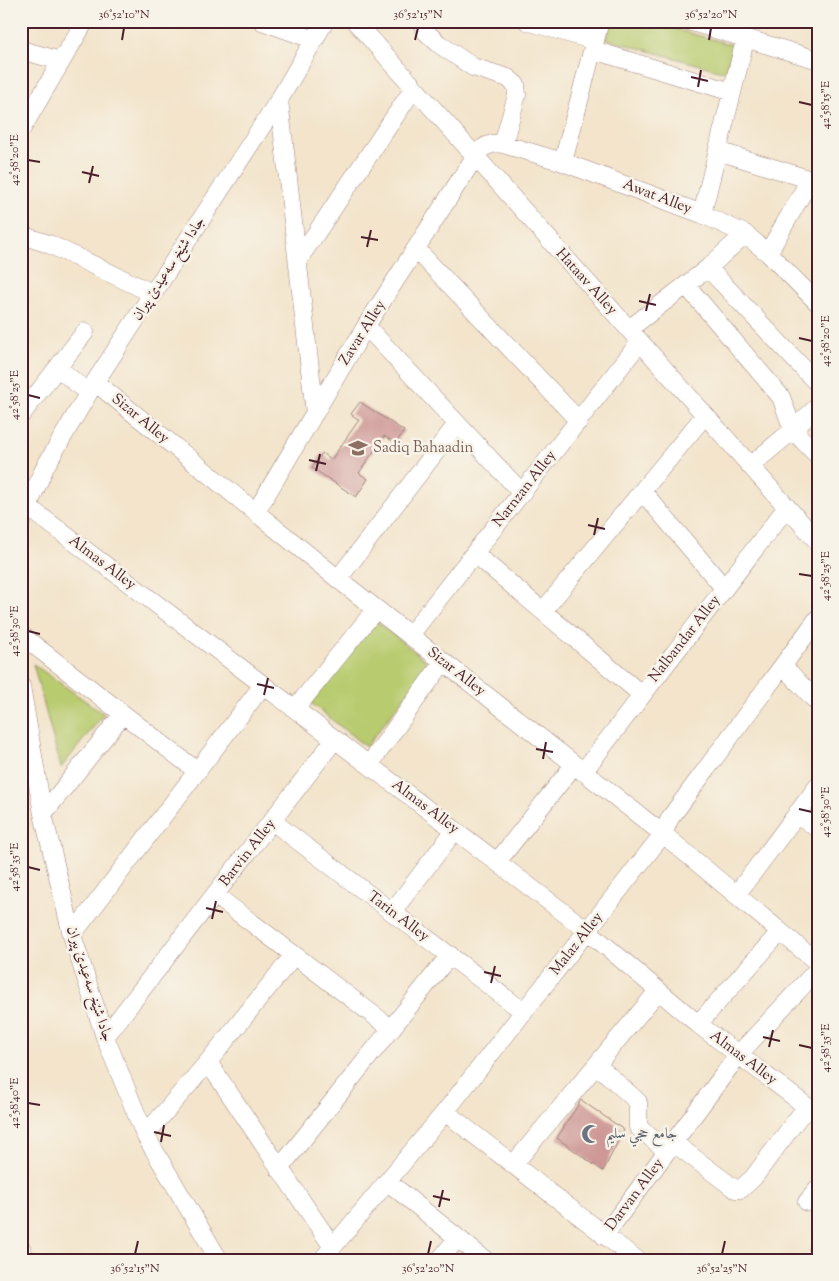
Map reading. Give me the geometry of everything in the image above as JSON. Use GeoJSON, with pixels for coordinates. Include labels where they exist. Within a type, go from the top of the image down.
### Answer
{"type":"FeatureCollection","features":[{"type":"Feature","properties":{"kind":"street"},"geometry":{"type":"LineString","coordinates":[[21,130],[84,21]]}},
{"type":"Feature","properties":{"kind":"street"},"geometry":{"type":"LineString","coordinates":[[262,21],[314,40]]}},
{"type":"Feature","properties":{"kind":"street","name":"جادا شێخ سەعیدێ پیران"},"geometry":{"type":"LineString","coordinates":[[24,514],[45,467],[91,387],[154,294],[279,100],[325,21]]}},
{"type":"Feature","properties":{"kind":"street","name":"Hataav Alley"},"geometry":{"type":"LineString","coordinates":[[355,21],[818,542]]}},
{"type":"Feature","properties":{"kind":"street"},"geometry":{"type":"LineString","coordinates":[[422,21],[426,32],[439,44],[473,67],[508,78],[516,85],[517,95],[503,144],[497,143],[486,146],[475,156]]}},
{"type":"Feature","properties":{"kind":"street"},"geometry":{"type":"LineString","coordinates":[[527,21],[594,46],[732,92]]}},
{"type":"Feature","properties":{"kind":"street"},"geometry":{"type":"LineString","coordinates":[[563,162],[600,21]]}},
{"type":"Feature","properties":{"kind":"street"},"geometry":{"type":"LineString","coordinates":[[688,21],[745,40],[818,60]]}},
{"type":"Feature","properties":{"kind":"street"},"geometry":{"type":"LineString","coordinates":[[702,214],[745,40]]}},
{"type":"Feature","properties":{"kind":"street"},"geometry":{"type":"LineString","coordinates":[[21,50],[61,61]]}},
{"type":"Feature","properties":{"kind":"street"},"geometry":{"type":"LineString","coordinates":[[298,260],[414,88]]}},
{"type":"Feature","properties":{"kind":"street"},"geometry":{"type":"LineString","coordinates":[[279,100],[314,413]]}},
{"type":"Feature","properties":{"kind":"street","name":"Awat Alley"},"geometry":{"type":"LineString","coordinates":[[503,144],[563,162],[702,214],[745,234],[768,253],[818,303]]}},
{"type":"Feature","properties":{"kind":"street"},"geometry":{"type":"LineString","coordinates":[[718,151],[814,181],[768,253]]}},
{"type":"Feature","properties":{"kind":"street","name":"Zavar Alley"},"geometry":{"type":"LineString","coordinates":[[256,512],[366,326],[475,156]]}},
{"type":"Feature","properties":{"kind":"street","name":"Narnzan Alley"},"geometry":{"type":"LineString","coordinates":[[410,635],[579,421],[635,336],[686,285],[708,268],[745,234]]}},
{"type":"Feature","properties":{"kind":"street"},"geometry":{"type":"LineString","coordinates":[[21,235],[49,244],[154,294]]}},
{"type":"Feature","properties":{"kind":"street"},"geometry":{"type":"LineString","coordinates":[[416,248],[579,421]]}},
{"type":"Feature","properties":{"kind":"street"},"geometry":{"type":"LineString","coordinates":[[708,268],[818,384]]}},
{"type":"Feature","properties":{"kind":"street"},"geometry":{"type":"LineString","coordinates":[[686,285],[781,396],[793,430],[818,456]]}},
{"type":"Feature","properties":{"kind":"street"},"geometry":{"type":"LineString","coordinates":[[366,326],[522,493]]}},
{"type":"Feature","properties":{"kind":"street"},"geometry":{"type":"LineString","coordinates":[[21,415],[85,332]]}},
{"type":"Feature","properties":{"kind":"street","name":"Sizar Alley"},"geometry":{"type":"LineString","coordinates":[[58,368],[91,387],[256,512],[338,579],[663,834],[818,963]]}},
{"type":"Feature","properties":{"kind":"street"},"geometry":{"type":"LineString","coordinates":[[750,466],[818,406]]}},
{"type":"Feature","properties":{"kind":"street"},"geometry":{"type":"LineString","coordinates":[[543,611],[705,415]]}},
{"type":"Feature","properties":{"kind":"street"},"geometry":{"type":"LineString","coordinates":[[338,579],[457,424]]}},
{"type":"Feature","properties":{"kind":"street"},"geometry":{"type":"LineString","coordinates":[[642,491],[724,588]]}},
{"type":"Feature","properties":{"kind":"street","name":"Nalbandar Alley"},"geometry":{"type":"LineString","coordinates":[[498,862],[642,695],[787,507]]}},
{"type":"Feature","properties":{"kind":"street","name":"Almas Alley"},"geometry":{"type":"LineString","coordinates":[[24,514],[263,685],[498,862],[588,931],[698,1024],[812,1110]]}},
{"type":"Feature","properties":{"kind":"street"},"geometry":{"type":"LineString","coordinates":[[474,553],[642,695]]}},
{"type":"Feature","properties":{"kind":"street"},"geometry":{"type":"LineString","coordinates":[[295,709],[376,609]]}},
{"type":"Feature","properties":{"kind":"street","name":"Malaz Alley"},"geometry":{"type":"LineString","coordinates":[[327,1253],[388,1182],[588,931],[663,834],[670,818],[818,618]]}},
{"type":"Feature","properties":{"kind":"street"},"geometry":{"type":"LineString","coordinates":[[21,635],[197,771]]}},
{"type":"Feature","properties":{"kind":"street"},"geometry":{"type":"LineString","coordinates":[[369,765],[443,662]]}},
{"type":"Feature","properties":{"kind":"street"},"geometry":{"type":"LineString","coordinates":[[783,666],[818,703]]}},
{"type":"Feature","properties":{"kind":"street"},"geometry":{"type":"LineString","coordinates":[[72,935],[263,685]]}},
{"type":"Feature","properties":{"kind":"street","name":"جادا شێخ سەعیدێ پیران"},"geometry":{"type":"LineString","coordinates":[[21,686],[43,814],[72,935],[105,1037],[145,1136],[219,1260]]}},
{"type":"Feature","properties":{"kind":"street"},"geometry":{"type":"LineString","coordinates":[[43,814],[123,714]]}},
{"type":"Feature","properties":{"kind":"street","name":"Barvin Alley"},"geometry":{"type":"LineString","coordinates":[[105,1037],[335,739]]}},
{"type":"Feature","properties":{"kind":"street"},"geometry":{"type":"LineString","coordinates":[[736,895],[818,786]]}},
{"type":"Feature","properties":{"kind":"street"},"geometry":{"type":"LineString","coordinates":[[797,813],[818,830]]}},
{"type":"Feature","properties":{"kind":"street","name":"Tarin Alley"},"geometry":{"type":"LineString","coordinates":[[272,821],[524,1012]]}},
{"type":"Feature","properties":{"kind":"street"},"geometry":{"type":"LineString","coordinates":[[392,912],[455,830]]}},
{"type":"Feature","properties":{"kind":"street"},"geometry":{"type":"LineString","coordinates":[[215,895],[392,1028]]}},
{"type":"Feature","properties":{"kind":"street"},"geometry":{"type":"LineString","coordinates":[[698,1024],[780,932]]}},
{"type":"Feature","properties":{"kind":"street"},"geometry":{"type":"LineString","coordinates":[[145,1136],[208,1062],[294,955]]}},
{"type":"Feature","properties":{"kind":"street"},"geometry":{"type":"LineString","coordinates":[[279,1169],[450,955]]}},
{"type":"Feature","properties":{"kind":"street","name":"Darvan Alley"},"geometry":{"type":"LineString","coordinates":[[604,1236],[740,1054],[818,969]]}},
{"type":"Feature","properties":{"kind":"street"},"geometry":{"type":"LineString","coordinates":[[513,1166],[658,991]]}},
{"type":"Feature","properties":{"kind":"street"},"geometry":{"type":"LineString","coordinates":[[208,1062],[279,1169],[327,1253]]}},
{"type":"Feature","properties":{"kind":"street"},"geometry":{"type":"LineString","coordinates":[[597,1065],[638,1102],[638,1127],[735,1189],[745,1187],[812,1110]]}},
{"type":"Feature","properties":{"kind":"street"},"geometry":{"type":"LineString","coordinates":[[444,1112],[637,1260]]}},
{"type":"Feature","properties":{"kind":"street"},"geometry":{"type":"LineString","coordinates":[[388,1182],[485,1260]]}},
{"type":"Feature","properties":{"kind":"street"},"geometry":{"type":"LineString","coordinates":[[440,1260],[457,1238]]}},
{"type":"Feature","properties":{"kind":"street"},"geometry":{"type":"LineString","coordinates":[[818,1250],[818,1260]]}},
{"type":"Feature","properties":{"kind":"green space"},"geometry":{"type":"Polygon","coordinates":[[[611,21],[646,21],[733,45],[725,72],[606,39],[611,21]]]}},
{"type":"Feature","properties":{"kind":"green space"},"geometry":{"type":"Polygon","coordinates":[[[375,620],[430,664],[366,747],[311,703],[375,620]]]}},
{"type":"Feature","properties":{"kind":"green space"},"geometry":{"type":"Polygon","coordinates":[[[33,664],[104,714],[61,768],[33,664]]]}},
{"type":"Feature","properties":{"kind":"building","name":"Sadiq Bahaadin"},"geometry":{"type":"Polygon","coordinates":[[[360,402],[404,431],[396,443],[384,436],[359,473],[368,479],[356,497],[312,468],[322,453],[331,460],[359,420],[351,414],[360,402]]]}},
{"type":"Feature","properties":{"kind":"building","name":"جامع حجي سليم"},"geometry":{"type":"Polygon","coordinates":[[[581,1100],[624,1130],[603,1171],[557,1138],[581,1100]]]}},
{"type":"Feature","properties":{"kind":"place","name":"Sadiq Bahaadin"},"geometry":{"type":"Point","coordinates":[358,448]}},
{"type":"Feature","properties":{"kind":"place","name":"جامع حجي سليم"},"geometry":{"type":"Point","coordinates":[591,1134]}}]}
